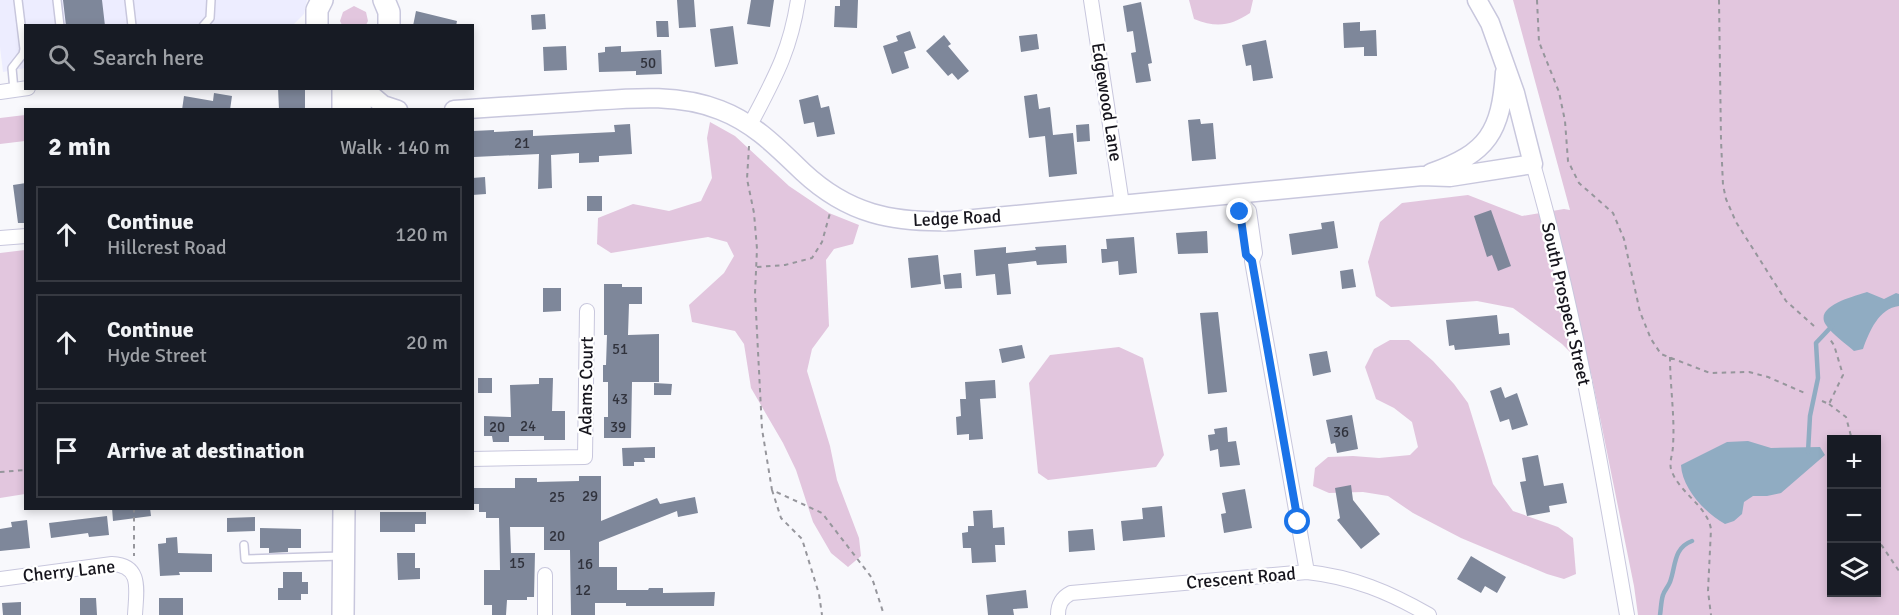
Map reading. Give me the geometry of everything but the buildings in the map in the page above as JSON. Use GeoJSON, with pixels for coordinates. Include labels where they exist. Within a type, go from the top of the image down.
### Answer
{"type":"FeatureCollection","features":[{"type":"Feature","properties":{"kind":"main road"},"geometry":{"type":"LineString","coordinates":[[315,24],[317,10],[322,0]]}},
{"type":"Feature","properties":{"kind":"main road"},"geometry":{"type":"LineString","coordinates":[[343,90],[343,108]]}},
{"type":"Feature","properties":{"kind":"main road"},"geometry":{"type":"LineString","coordinates":[[360,108],[362,90]]}},
{"type":"Feature","properties":{"kind":"main road"},"geometry":{"type":"LineString","coordinates":[[343,615],[344,510]]}},
{"type":"Feature","properties":{"kind":"street"},"geometry":{"type":"LineString","coordinates":[[750,125],[779,71],[791,34],[798,0]]}},
{"type":"Feature","properties":{"kind":"street","name":"Edgewood Lane"},"geometry":{"type":"LineString","coordinates":[[1091,0],[1122,204]]}},
{"type":"Feature","properties":{"kind":"street","name":"South Prospect Street"},"geometry":{"type":"LineString","coordinates":[[1477,0],[1490,23],[1515,93],[1566,293],[1627,615]]}},
{"type":"Feature","properties":{"kind":"street","name":"Ledge Road"},"geometry":{"type":"LineString","coordinates":[[1422,176],[1472,155],[1490,135],[1502,107],[1505,68]]}},
{"type":"Feature","properties":{"kind":"street"},"geometry":{"type":"LineString","coordinates":[[364,90],[383,105],[392,108]]}},
{"type":"Feature","properties":{"kind":"street","name":"Ledge Road"},"geometry":{"type":"LineString","coordinates":[[474,109],[634,98],[668,98],[705,105],[750,125],[834,196],[876,216],[925,222],[1122,204],[1243,200],[1422,176],[1450,177],[1533,164]]}},
{"type":"Feature","properties":{"kind":"street"},"geometry":{"type":"LineString","coordinates":[[1243,200],[1240,212],[1246,255],[1252,261],[1307,572]]}},
{"type":"Feature","properties":{"kind":"street"},"geometry":{"type":"LineString","coordinates":[[0,238],[24,236]]}},
{"type":"Feature","properties":{"kind":"street","name":"Adams Court"},"geometry":{"type":"LineString","coordinates":[[474,459],[585,457],[587,311]]}},
{"type":"Feature","properties":{"kind":"street","name":"Cherry Lane"},"geometry":{"type":"LineString","coordinates":[[0,579],[112,564],[127,567],[133,574]]}},
{"type":"Feature","properties":{"kind":"street","name":"Crescent Road"},"geometry":{"type":"LineString","coordinates":[[1058,615],[1061,602],[1065,596],[1071,594],[1307,572],[1336,575],[1358,581],[1429,615]]}},
{"type":"Feature","properties":{"kind":"street"},"geometry":{"type":"LineString","coordinates":[[133,574],[136,586],[135,615]]}},
{"type":"Feature","properties":{"kind":"street"},"geometry":{"type":"LineString","coordinates":[[545,574],[545,615]]}},
{"type":"Feature","properties":{"kind":"lane"},"geometry":{"type":"LineString","coordinates":[[14,90],[12,68],[23,54],[24,49],[18,0]]}},
{"type":"Feature","properties":{"kind":"lane"},"geometry":{"type":"LineString","coordinates":[[57,0],[60,24]]}},
{"type":"Feature","properties":{"kind":"lane"},"geometry":{"type":"LineString","coordinates":[[129,0],[132,24]]}},
{"type":"Feature","properties":{"kind":"lane"},"geometry":{"type":"LineString","coordinates":[[205,24],[210,18],[211,0]]}},
{"type":"Feature","properties":{"kind":"lane"},"geometry":{"type":"LineString","coordinates":[[244,545],[245,559],[344,555]]}},
{"type":"Feature","properties":{"kind":"path"},"geometry":{"type":"LineString","coordinates":[[1537,0],[1539,42],[1559,92],[1565,121],[1568,161],[1579,183],[1613,213],[1624,239],[1638,302],[1647,330],[1661,354],[1710,373],[1749,372],[1768,377],[1807,394]]}},
{"type":"Feature","properties":{"kind":"path"},"geometry":{"type":"LineString","coordinates":[[1719,0],[1722,163],[1726,199],[1737,222],[1786,301],[1814,326]]}},
{"type":"Feature","properties":{"kind":"path"},"geometry":{"type":"LineString","coordinates":[[750,125],[747,179],[754,213],[757,249],[755,293],[762,429],[772,490],[781,518],[802,539],[819,594],[822,615]]}},
{"type":"Feature","properties":{"kind":"path"},"geometry":{"type":"LineString","coordinates":[[756,267],[785,265],[812,258],[822,242],[834,196]]}},
{"type":"Feature","properties":{"kind":"path"},"geometry":{"type":"LineString","coordinates":[[1829,339],[1834,345],[1843,375],[1829,404]]}},
{"type":"Feature","properties":{"kind":"path"},"geometry":{"type":"LineString","coordinates":[[1670,357],[1673,446],[1671,470],[1679,486],[1709,520],[1711,529],[1708,591],[1711,615]]}},
{"type":"Feature","properties":{"kind":"path"},"geometry":{"type":"LineString","coordinates":[[1822,401],[1846,417],[1851,435]]}},
{"type":"Feature","properties":{"kind":"path"},"geometry":{"type":"LineString","coordinates":[[0,472],[24,470]]}},
{"type":"Feature","properties":{"kind":"path"},"geometry":{"type":"LineString","coordinates":[[772,490],[822,513],[872,578],[884,615]]}},
{"type":"Feature","properties":{"kind":"path"},"geometry":{"type":"LineString","coordinates":[[133,574],[134,510]]}},
{"type":"Feature","properties":{"kind":"path"},"geometry":{"type":"LineString","coordinates":[[1880,543],[1899,571]]}},
{"type":"Feature","properties":{"kind":"shaded area"},"geometry":{"type":"Polygon","coordinates":[[[0,0],[307,0],[304,14],[294,24],[24,24],[24,68],[3,72],[0,47],[0,0]]]}},
{"type":"Feature","properties":{"kind":"shaded area"},"geometry":{"type":"Polygon","coordinates":[[[1189,0],[1253,0],[1250,13],[1236,21],[1210,24],[1194,19],[1189,0]]]}},
{"type":"Feature","properties":{"kind":"shaded area"},"geometry":{"type":"Polygon","coordinates":[[[1513,0],[1899,0],[1899,615],[1638,615],[1591,373],[1562,344],[1513,308],[1477,301],[1391,307],[1376,296],[1368,262],[1380,222],[1402,203],[1468,195],[1522,216],[1570,210],[1513,0]]]}},
{"type":"Feature","properties":{"kind":"shaded area"},"geometry":{"type":"Polygon","coordinates":[[[354,6],[366,12],[368,21],[366,24],[342,24],[340,21],[343,12],[354,6]]]}},
{"type":"Feature","properties":{"kind":"shaded area"},"geometry":{"type":"Polygon","coordinates":[[[24,115],[24,141],[0,144],[0,118],[24,115]]]}},
{"type":"Feature","properties":{"kind":"shaded area"},"geometry":{"type":"Polygon","coordinates":[[[710,122],[735,136],[789,186],[829,213],[859,225],[853,244],[834,249],[826,260],[829,326],[812,349],[807,371],[830,446],[837,480],[859,538],[861,556],[848,567],[831,553],[813,522],[796,470],[751,388],[744,344],[735,331],[692,322],[689,305],[724,273],[734,256],[727,242],[708,237],[611,253],[597,244],[598,218],[633,204],[669,211],[701,201],[712,178],[707,138],[710,122]]]}},
{"type":"Feature","properties":{"kind":"shaded area"},"geometry":{"type":"Polygon","coordinates":[[[24,250],[24,494],[0,498],[0,253],[24,250]]]}},
{"type":"Feature","properties":{"kind":"shaded area"},"geometry":{"type":"Polygon","coordinates":[[[1867,292],[1884,299],[1896,293],[1899,294],[1899,306],[1880,316],[1863,349],[1854,351],[1826,325],[1825,312],[1845,299],[1867,292]]]}},
{"type":"Feature","properties":{"kind":"shaded area"},"geometry":{"type":"Polygon","coordinates":[[[1390,340],[1409,340],[1454,384],[1468,403],[1493,484],[1513,511],[1558,527],[1573,538],[1576,574],[1564,579],[1547,574],[1461,538],[1413,513],[1388,496],[1363,492],[1329,493],[1313,486],[1315,468],[1328,457],[1379,458],[1410,455],[1418,447],[1412,422],[1394,408],[1376,399],[1365,367],[1374,349],[1390,340]]]}},
{"type":"Feature","properties":{"kind":"shaded area"},"geometry":{"type":"Polygon","coordinates":[[[1119,347],[1143,358],[1164,455],[1156,467],[1048,480],[1038,473],[1029,383],[1050,355],[1119,347]]]}},
{"type":"Feature","properties":{"kind":"shaded area"},"geometry":{"type":"Polygon","coordinates":[[[1748,441],[1771,448],[1820,447],[1825,455],[1781,493],[1753,496],[1744,502],[1742,514],[1734,521],[1725,524],[1703,507],[1690,491],[1682,474],[1681,465],[1727,442],[1748,441]]]}},
{"type":"Feature","properties":{"kind":"waterway"},"geometry":{"type":"LineString","coordinates":[[1808,452],[1810,416],[1818,378],[1816,343],[1832,326]]}},
{"type":"Feature","properties":{"kind":"waterway"},"geometry":{"type":"LineString","coordinates":[[1660,615],[1663,595],[1670,582],[1678,553],[1681,548],[1692,541]]}},
{"type":"Feature","properties":{"kind":"route"},"geometry":{"type":"LineString","coordinates":[[1240,212],[1246,255],[1252,261],[1298,522]]}}]}
